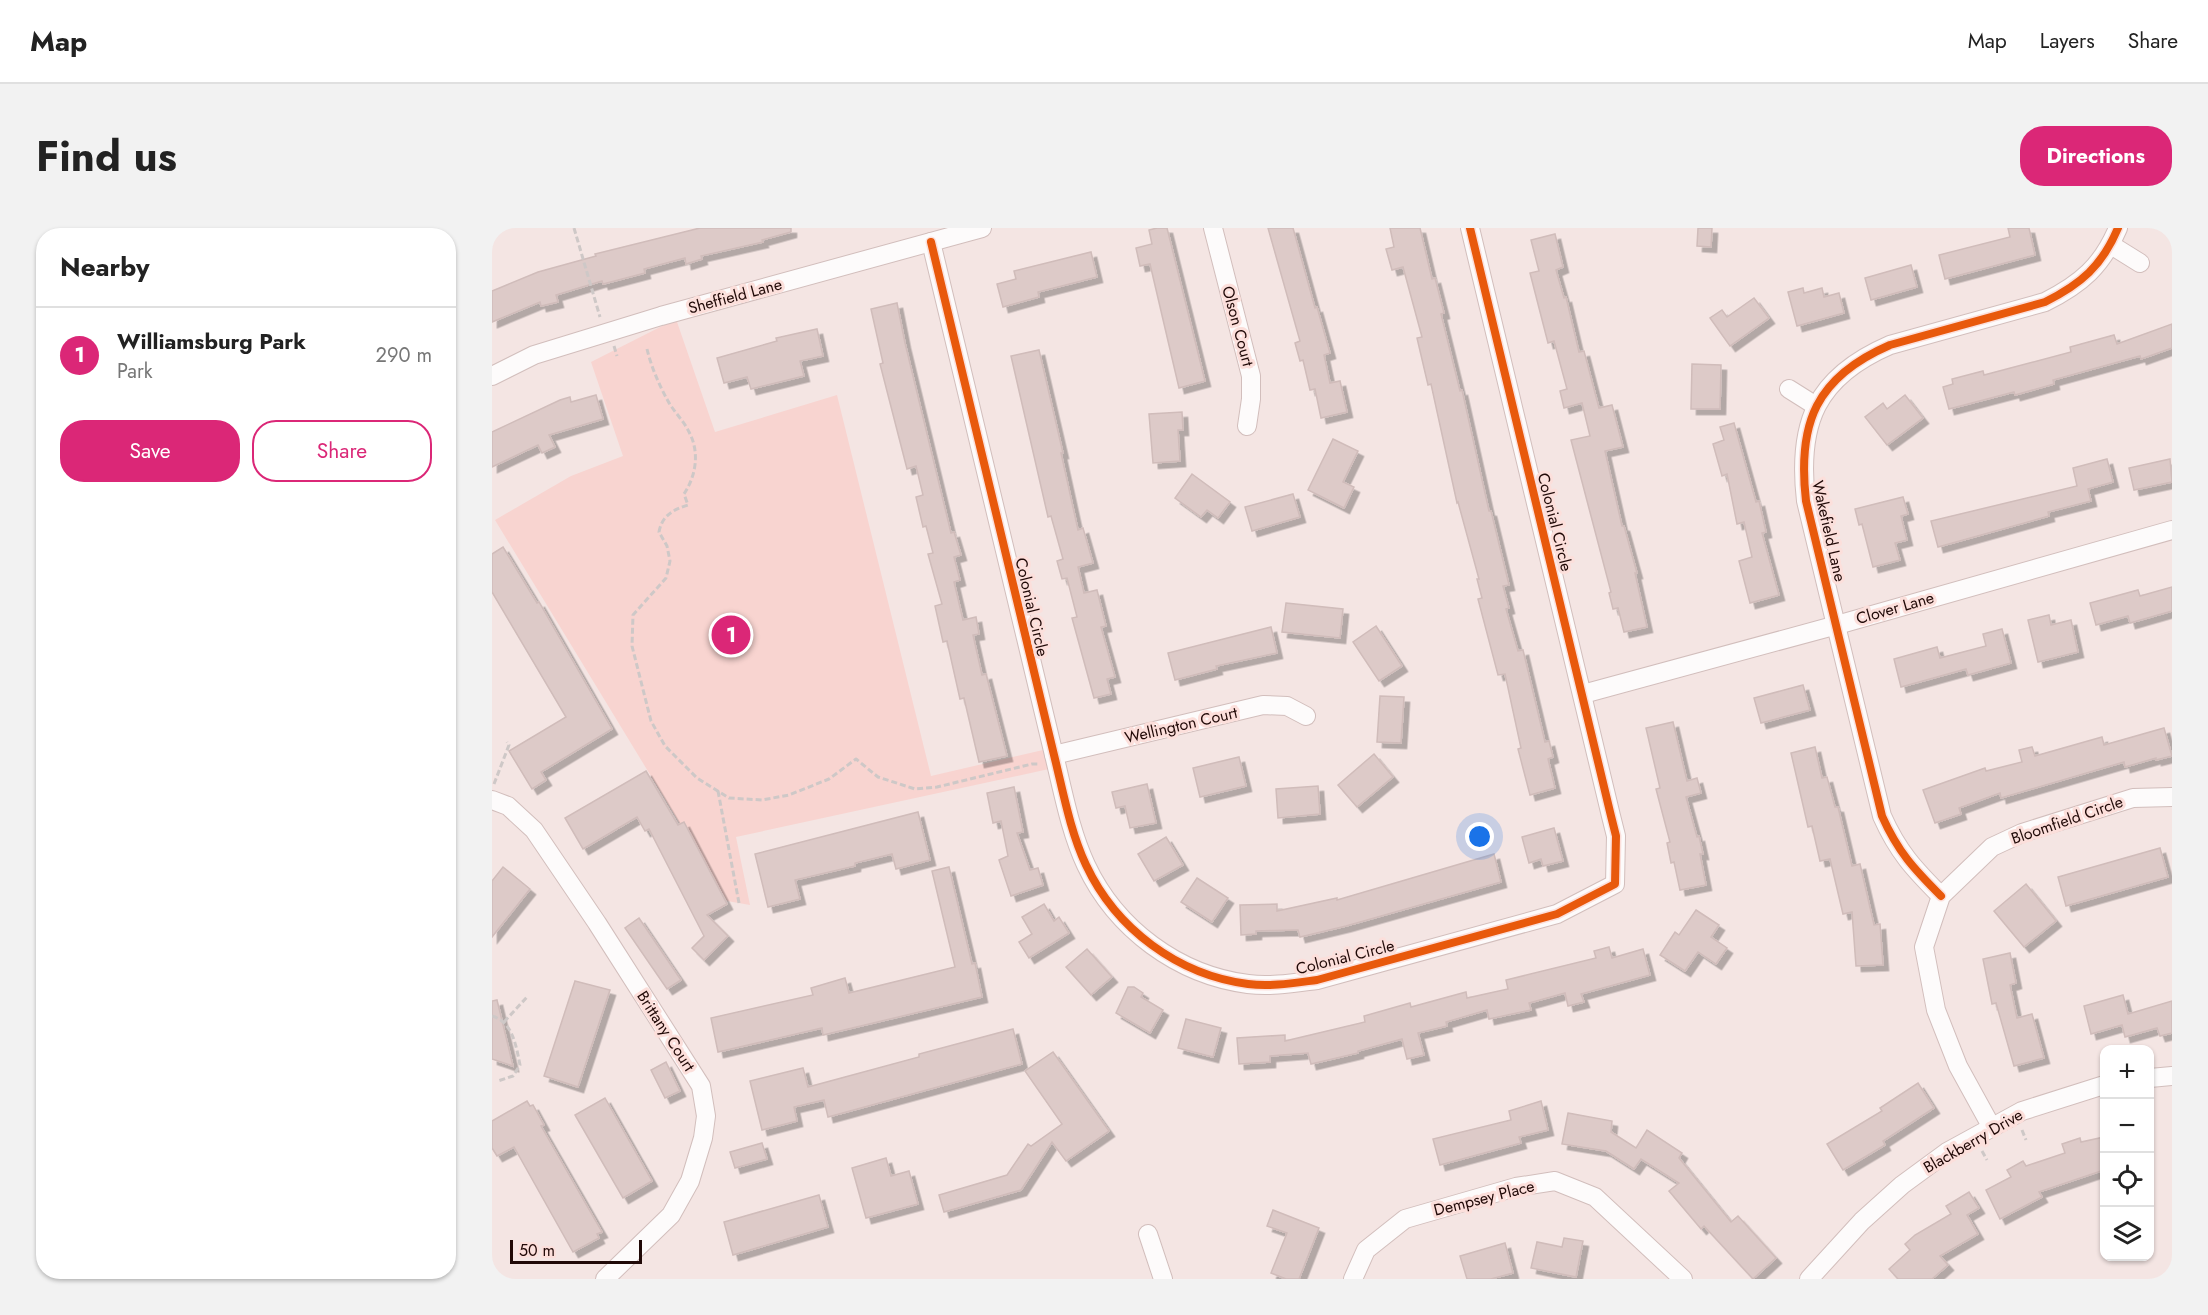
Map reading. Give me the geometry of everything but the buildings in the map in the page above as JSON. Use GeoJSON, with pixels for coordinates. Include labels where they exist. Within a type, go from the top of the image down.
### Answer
{"type":"FeatureCollection","features":[{"type":"Feature","properties":{"kind":"street","name":"Sheffield Lane"},"geometry":{"type":"LineString","coordinates":[[492,376],[534,355],[609,331],[982,228]]}},
{"type":"Feature","properties":{"kind":"street","name":"Olson Court"},"geometry":{"type":"LineString","coordinates":[[1213,228],[1251,376],[1247,426]]}},
{"type":"Feature","properties":{"kind":"street","name":"Colonial Circle"},"geometry":{"type":"LineString","coordinates":[[931,242],[1075,839],[1085,864],[1099,890],[1119,915],[1141,938],[1166,955],[1192,969],[1222,979],[1249,984],[1278,985],[1317,980],[1557,914],[1615,884],[1616,836],[1470,228]]}},
{"type":"Feature","properties":{"kind":"street"},"geometry":{"type":"LineString","coordinates":[[2114,236],[2140,263]]}},
{"type":"Feature","properties":{"kind":"street","name":"Wakefield Lane"},"geometry":{"type":"LineString","coordinates":[[1941,896],[1907,861],[1892,839],[1882,816],[1806,501],[1803,472],[1804,443],[1816,406],[1829,386],[1847,368],[1867,355],[1890,345],[2045,302],[2082,281],[2099,263],[2114,236]]}},
{"type":"Feature","properties":{"kind":"street"},"geometry":{"type":"LineString","coordinates":[[1789,389],[1816,406]]}},
{"type":"Feature","properties":{"kind":"street","name":"Clover Lane"},"geometry":{"type":"LineString","coordinates":[[1583,694],[2172,530]]}},
{"type":"Feature","properties":{"kind":"street","name":"Wellington Court"},"geometry":{"type":"LineString","coordinates":[[1055,758],[1263,705],[1287,706],[1306,716]]}},
{"type":"Feature","properties":{"kind":"street","name":"Brittany Court"},"geometry":{"type":"LineString","coordinates":[[493,793],[534,831],[597,923],[701,1086],[705,1116],[703,1138],[690,1180],[670,1215],[605,1279]]}},
{"type":"Feature","properties":{"kind":"street","name":"Bloomfield Circle"},"geometry":{"type":"LineString","coordinates":[[1991,1126],[1958,1066],[1936,1010],[1924,947],[1941,896],[1992,847],[2022,832],[2133,798],[2172,797]]}},
{"type":"Feature","properties":{"kind":"street"},"geometry":{"type":"LineString","coordinates":[[2154,1078],[2172,1076]]}},
{"type":"Feature","properties":{"kind":"street","name":"Blackberry Drive"},"geometry":{"type":"LineString","coordinates":[[1809,1279],[1862,1221],[1902,1185],[1947,1152],[2022,1111],[2100,1086]]}},
{"type":"Feature","properties":{"kind":"street","name":"Dempsey Place"},"geometry":{"type":"LineString","coordinates":[[1353,1279],[1366,1250],[1405,1219],[1516,1187],[1555,1181],[1595,1197],[1683,1279]]}},
{"type":"Feature","properties":{"kind":"street"},"geometry":{"type":"LineString","coordinates":[[1148,1234],[1163,1279]]}},
{"type":"Feature","properties":{"kind":"path"},"geometry":{"type":"LineString","coordinates":[[573,228],[597,312],[609,331],[617,356]]}},
{"type":"Feature","properties":{"kind":"path"},"geometry":{"type":"LineString","coordinates":[[647,349],[649,359],[668,402],[689,432],[694,444],[695,472],[692,483],[684,495],[687,505],[675,509],[662,520],[659,532],[667,546],[670,561],[666,578],[633,615],[632,646],[651,721],[664,746],[697,777],[729,798],[762,800],[789,795],[829,779],[856,759],[878,777],[915,789],[937,787],[1032,764],[1041,764],[1055,758]]}},
{"type":"Feature","properties":{"kind":"path"},"geometry":{"type":"LineString","coordinates":[[493,793],[509,745],[507,742]]}},
{"type":"Feature","properties":{"kind":"path"},"geometry":{"type":"LineString","coordinates":[[718,791],[739,903]]}},
{"type":"Feature","properties":{"kind":"path"},"geometry":{"type":"LineString","coordinates":[[503,1022],[527,997]]}},
{"type":"Feature","properties":{"kind":"path"},"geometry":{"type":"LineString","coordinates":[[492,1017],[503,1022],[512,1036],[520,1065],[513,1076],[498,1081]]}},
{"type":"Feature","properties":{"kind":"path"},"geometry":{"type":"LineString","coordinates":[[2022,1130],[2026,1140]]}},
{"type":"Feature","properties":{"kind":"path"},"geometry":{"type":"LineString","coordinates":[[1982,1150],[1987,1160]]}},
{"type":"Feature","properties":{"kind":"shaded area"},"geometry":{"type":"Polygon","coordinates":[[[676,319],[715,432],[837,395],[931,776],[1043,750],[1049,769],[736,837],[750,905],[727,901],[495,520],[571,476],[623,456],[591,362],[676,319]]]}},
{"type":"Feature","properties":{"kind":"cycle path"},"geometry":{"type":"LineString","coordinates":[[931,242],[1064,797],[1086,865],[1114,909],[1152,945],[1197,971],[1248,984],[1274,985],[1317,980],[1557,914],[1615,884],[1616,836],[1470,228]]}},
{"type":"Feature","properties":{"kind":"cycle path"},"geometry":{"type":"LineString","coordinates":[[1941,896],[1907,859],[1882,816],[1806,501],[1804,473],[1809,426],[1817,406],[1829,388],[1844,372],[1865,358],[1890,345],[2045,302],[2080,281],[2089,272],[2105,253],[2118,228]]}},
{"type":"Feature","properties":{"kind":"place","name":"Williamsburg Park"},"geometry":{"type":"Point","coordinates":[731,635]}}]}
